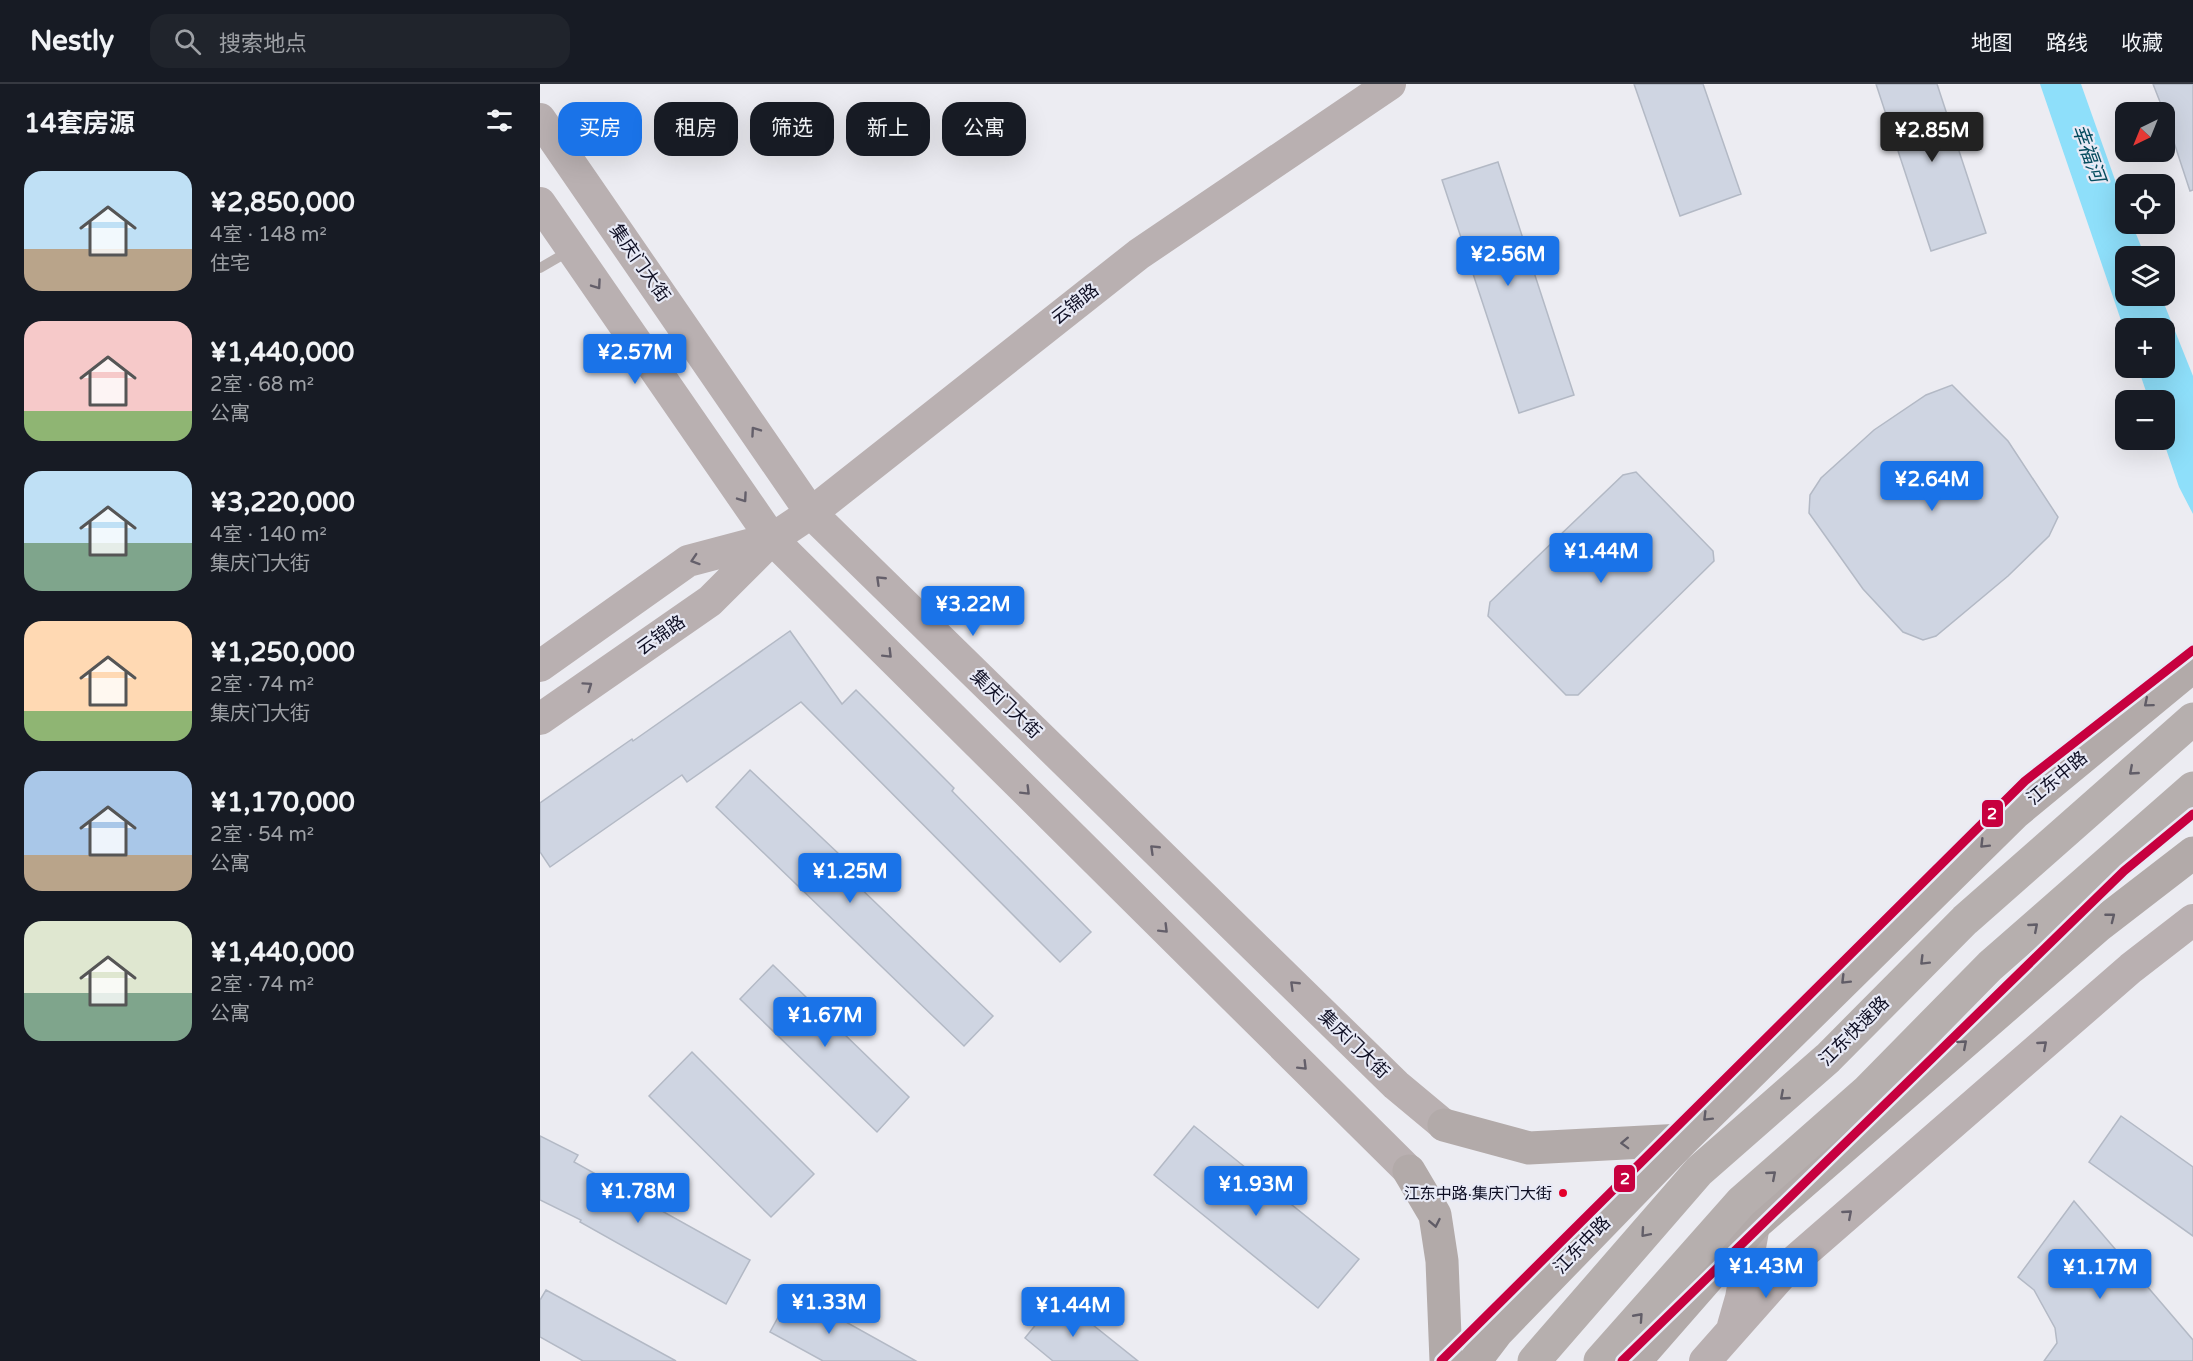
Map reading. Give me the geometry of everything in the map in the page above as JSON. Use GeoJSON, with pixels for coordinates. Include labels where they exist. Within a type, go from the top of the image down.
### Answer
{"type":"FeatureCollection","features":[{"type":"Feature","properties":{"kind":"highway","name":"江东快速路"},"geometry":{"type":"LineString","coordinates":[[1534,1361],[1699,1171],[1828,1058],[1965,920],[2193,719]]}},
{"type":"Feature","properties":{"kind":"highway"},"geometry":{"type":"LineString","coordinates":[[1600,1361],[1741,1202],[1866,1092],[1990,966],[2193,788]]}},
{"type":"Feature","properties":{"kind":"main road","name":"云锦路"},"geometry":{"type":"LineString","coordinates":[[540,719],[710,601],[772,539],[811,513],[1139,254],[1390,84]]}},
{"type":"Feature","properties":{"kind":"main road","name":"集庆门大街"},"geometry":{"type":"LineString","coordinates":[[540,119],[811,513],[1396,1085],[1444,1125]]}},
{"type":"Feature","properties":{"kind":"main road"},"geometry":{"type":"LineString","coordinates":[[540,203],[772,539],[1409,1172],[1435,1215],[1442,1261],[1446,1361]]}},
{"type":"Feature","properties":{"kind":"main road","name":"云锦路"},"geometry":{"type":"LineString","coordinates":[[540,666],[688,561],[772,539]]}},
{"type":"Feature","properties":{"kind":"main road","name":"江东中路"},"geometry":{"type":"LineString","coordinates":[[1475,1361],[1497,1332],[1683,1140],[2015,813],[2193,666]]}},
{"type":"Feature","properties":{"kind":"main road"},"geometry":{"type":"LineString","coordinates":[[1635,1361],[1754,1225],[2097,927],[2193,853]]}},
{"type":"Feature","properties":{"kind":"main road"},"geometry":{"type":"LineString","coordinates":[[1706,1361],[1792,1263],[2131,968],[2193,920]]}},
{"type":"Feature","properties":{"kind":"main road"},"geometry":{"type":"LineString","coordinates":[[1444,1125],[1530,1148],[1683,1140]]}},
{"type":"Feature","properties":{"kind":"main road"},"geometry":{"type":"LineString","coordinates":[[1723,1361],[1741,1298],[1754,1225]]}},
{"type":"Feature","properties":{"kind":"lane"},"geometry":{"type":"LineString","coordinates":[[540,268],[572,249]]}},
{"type":"Feature","properties":{"kind":"water","name":"幸福河"},"geometry":{"type":"Polygon","coordinates":[[[2040,84],[2081,84],[2115,180],[2115,234],[2136,234],[2141,246],[2115,246],[2115,303],[2040,84]]]}},
{"type":"Feature","properties":{"kind":"water"},"geometry":{"type":"Polygon","coordinates":[[[2116,306],[2165,306],[2170,318],[2120,318],[2116,306]]]}},
{"type":"Feature","properties":{"kind":"water"},"geometry":{"type":"Polygon","coordinates":[[[2175,331],[2193,376],[2193,514],[2179,487],[2166,450],[2175,450],[2175,390],[2146,390],[2141,378],[2175,378],[2175,331]]]}},
{"type":"Feature","properties":{"kind":"building"},"geometry":{"type":"Polygon","coordinates":[[[1634,84],[1703,84],[1741,194],[1680,216],[1634,84]]]}},
{"type":"Feature","properties":{"kind":"building"},"geometry":{"type":"Polygon","coordinates":[[[1876,84],[1937,84],[1986,233],[1931,251],[1876,84]]]}},
{"type":"Feature","properties":{"kind":"building"},"geometry":{"type":"Polygon","coordinates":[[[2153,84],[2193,84],[2193,190],[2190,191],[2175,145],[2175,102],[2160,102],[2153,84]]]}},
{"type":"Feature","properties":{"kind":"building"},"geometry":{"type":"Polygon","coordinates":[[[1498,162],[1574,395],[1519,413],[1442,180],[1498,162]]]}},
{"type":"Feature","properties":{"kind":"building"},"geometry":{"type":"Polygon","coordinates":[[[1952,385],[2008,441],[2058,517],[2049,536],[2008,576],[1936,636],[1923,640],[1903,632],[1863,589],[1809,513],[1810,495],[1821,478],[1874,430],[1926,395],[1952,385]]]}},
{"type":"Feature","properties":{"kind":"building"},"geometry":{"type":"Polygon","coordinates":[[[1636,472],[1713,551],[1714,561],[1578,695],[1566,695],[1488,616],[1490,602],[1623,475],[1636,472]]]}},
{"type":"Feature","properties":{"kind":"building"},"geometry":{"type":"Polygon","coordinates":[[[790,631],[842,704],[856,690],[954,788],[952,791],[1091,932],[1060,962],[801,702],[687,782],[682,775],[550,867],[540,852],[540,803],[790,631]]]}},
{"type":"Feature","properties":{"kind":"building"},"geometry":{"type":"Polygon","coordinates":[[[750,770],[858,872],[851,879],[993,1016],[964,1046],[716,807],[750,770]]]}},
{"type":"Feature","properties":{"kind":"building"},"geometry":{"type":"Polygon","coordinates":[[[773,965],[909,1097],[877,1132],[740,999],[773,965]]]}},
{"type":"Feature","properties":{"kind":"building"},"geometry":{"type":"Polygon","coordinates":[[[692,1052],[814,1174],[771,1217],[649,1096],[692,1052]]]}},
{"type":"Feature","properties":{"kind":"building"},"geometry":{"type":"Polygon","coordinates":[[[2121,1116],[2193,1167],[2193,1236],[2089,1162],[2121,1116]]]}},
{"type":"Feature","properties":{"kind":"building"},"geometry":{"type":"Polygon","coordinates":[[[1194,1126],[1359,1259],[1318,1308],[1154,1175],[1194,1126]]]}},
{"type":"Feature","properties":{"kind":"building"},"geometry":{"type":"Polygon","coordinates":[[[540,1136],[578,1155],[574,1162],[750,1260],[726,1304],[580,1222],[581,1220],[540,1200],[540,1136]]]}},
{"type":"Feature","properties":{"kind":"building"},"geometry":{"type":"Polygon","coordinates":[[[2074,1201],[2193,1340],[2193,1361],[2044,1361],[2057,1343],[2055,1328],[2034,1290],[2018,1277],[2074,1201]]]}},
{"type":"Feature","properties":{"kind":"building"},"geometry":{"type":"Polygon","coordinates":[[[546,1290],[676,1361],[583,1361],[540,1337],[540,1300],[546,1290]]]}},
{"type":"Feature","properties":{"kind":"building"},"geometry":{"type":"Polygon","coordinates":[[[792,1292],[916,1361],[823,1361],[770,1332],[792,1292]]]}},
{"type":"Feature","properties":{"kind":"building"},"geometry":{"type":"Polygon","coordinates":[[[1058,1297],[1138,1361],[1053,1361],[1025,1338],[1058,1297]]]}},
{"type":"Feature","properties":{"kind":"transit line","name":"2"},"geometry":{"type":"LineString","coordinates":[[1441,1361],[2025,781],[2193,650]]}},
{"type":"Feature","properties":{"kind":"transit line","name":"2"},"geometry":{"type":"LineString","coordinates":[[1622,1361],[2124,871],[2193,814]]}},
{"type":"Feature","properties":{"kind":"place","name":"江东中路·集庆门大街"},"geometry":{"type":"Point","coordinates":[1563,1193]}}]}
